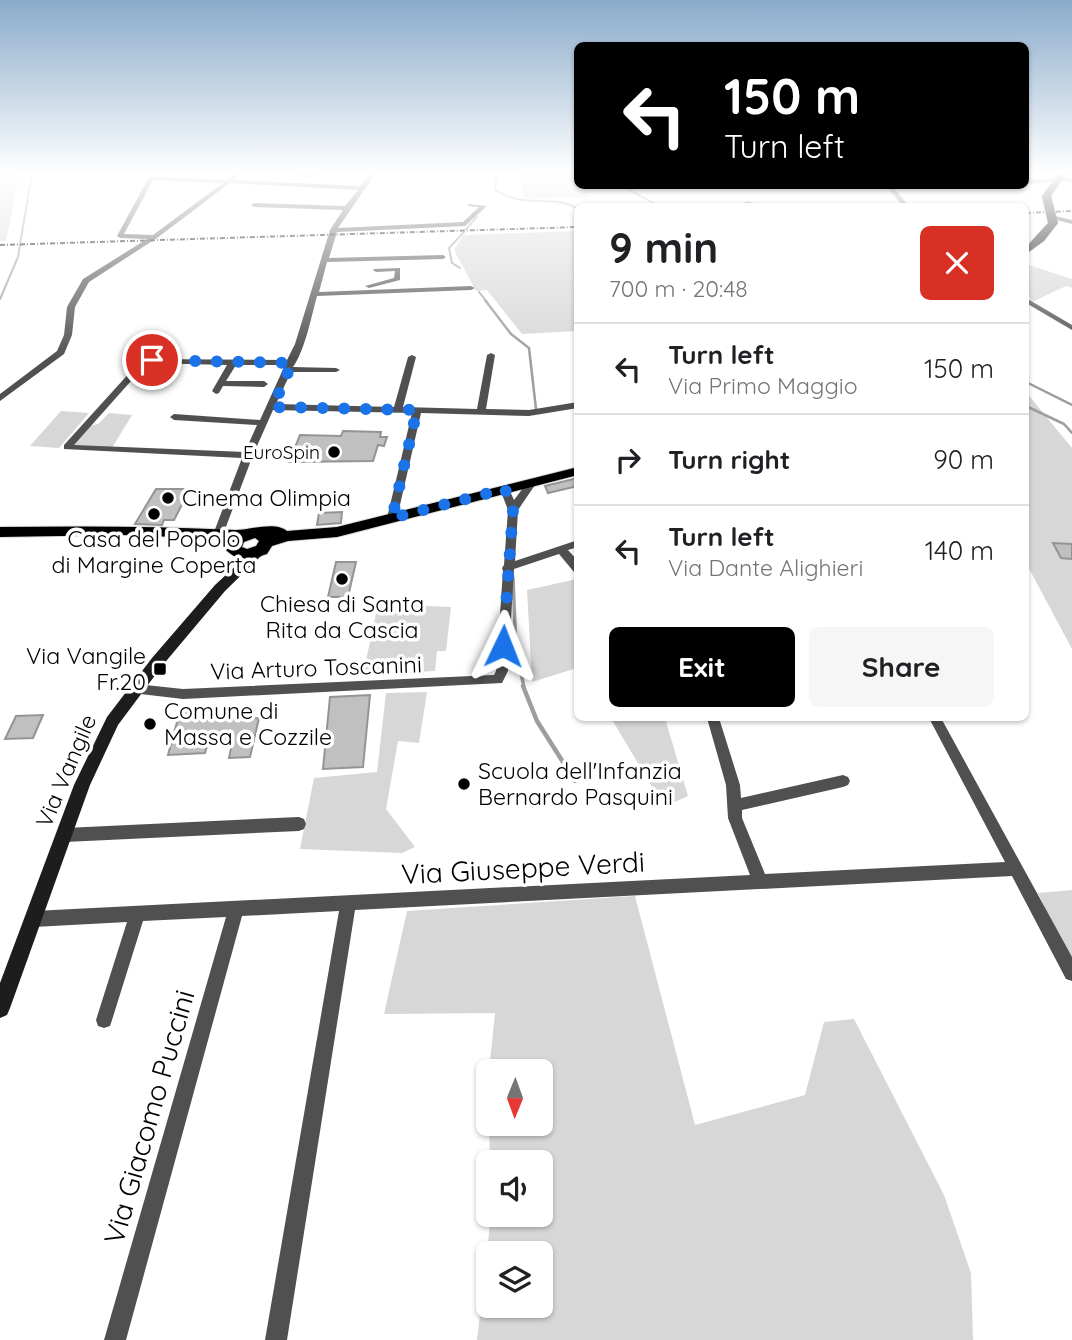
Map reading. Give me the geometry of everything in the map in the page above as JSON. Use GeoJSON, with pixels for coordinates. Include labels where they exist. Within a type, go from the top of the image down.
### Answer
{"type":"FeatureCollection","features":[{"type":"Feature","properties":{"kind":"main road"},"geometry":{"type":"LineString","coordinates":[[1029,248],[1043,236]]}},
{"type":"Feature","properties":{"kind":"main road"},"geometry":{"type":"LineString","coordinates":[[0,534],[207,537],[249,543],[288,536],[333,533],[574,472]]}},
{"type":"Feature","properties":{"kind":"main road"},"geometry":{"type":"LineString","coordinates":[[0,534],[219,532],[249,543]]}},
{"type":"Feature","properties":{"kind":"street"},"geometry":{"type":"LineString","coordinates":[[120,236],[156,236]]}},
{"type":"Feature","properties":{"kind":"street"},"geometry":{"type":"LineString","coordinates":[[0,398],[61,352],[68,335],[71,307],[86,281],[156,236]]}},
{"type":"Feature","properties":{"kind":"street"},"geometry":{"type":"LineString","coordinates":[[219,532],[248,455],[291,366],[317,294],[332,236]]}},
{"type":"Feature","properties":{"kind":"street"},"geometry":{"type":"LineString","coordinates":[[326,260],[443,257]]}},
{"type":"Feature","properties":{"kind":"street"},"geometry":{"type":"LineString","coordinates":[[353,293],[368,286],[398,279],[398,269],[376,270]]}},
{"type":"Feature","properties":{"kind":"street"},"geometry":{"type":"LineString","coordinates":[[317,294],[471,288]]}},
{"type":"Feature","properties":{"kind":"street"},"geometry":{"type":"LineString","coordinates":[[1029,301],[1072,328]]}},
{"type":"Feature","properties":{"kind":"street"},"geometry":{"type":"LineString","coordinates":[[481,412],[491,355]]}},
{"type":"Feature","properties":{"kind":"street"},"geometry":{"type":"LineString","coordinates":[[398,410],[412,357]]}},
{"type":"Feature","properties":{"kind":"street"},"geometry":{"type":"LineString","coordinates":[[248,455],[67,447],[143,362],[233,362],[336,370]]}},
{"type":"Feature","properties":{"kind":"street"},"geometry":{"type":"LineString","coordinates":[[218,387],[233,362]]}},
{"type":"Feature","properties":{"kind":"street"},"geometry":{"type":"LineString","coordinates":[[218,387],[264,384]]}},
{"type":"Feature","properties":{"kind":"street"},"geometry":{"type":"LineString","coordinates":[[273,407],[536,413],[574,406]]}},
{"type":"Feature","properties":{"kind":"street"},"geometry":{"type":"LineString","coordinates":[[392,518],[417,410]]}},
{"type":"Feature","properties":{"kind":"street"},"geometry":{"type":"LineString","coordinates":[[174,417],[264,423]]}},
{"type":"Feature","properties":{"kind":"street"},"geometry":{"type":"LineString","coordinates":[[513,510],[532,482]]}},
{"type":"Feature","properties":{"kind":"street"},"geometry":{"type":"LineString","coordinates":[[505,489],[513,510],[507,568],[574,544]]}},
{"type":"Feature","properties":{"kind":"street"},"geometry":{"type":"LineString","coordinates":[[226,582],[249,543]]}},
{"type":"Feature","properties":{"kind":"street","name":"Via Vangile"},"geometry":{"type":"LineString","coordinates":[[0,1008],[99,747],[112,721],[135,689],[226,582],[249,543]]}},
{"type":"Feature","properties":{"kind":"street"},"geometry":{"type":"LineString","coordinates":[[561,549],[574,564]]}},
{"type":"Feature","properties":{"kind":"street","name":"Via Arturo Toscanini"},"geometry":{"type":"LineString","coordinates":[[135,689],[183,694],[498,680],[502,671],[507,568]]}},
{"type":"Feature","properties":{"kind":"street"},"geometry":{"type":"LineString","coordinates":[[714,721],[736,805],[735,818],[760,882]]}},
{"type":"Feature","properties":{"kind":"street"},"geometry":{"type":"LineString","coordinates":[[937,721],[1013,869],[1048,924],[1072,973]]}},
{"type":"Feature","properties":{"kind":"street"},"geometry":{"type":"LineString","coordinates":[[736,805],[843,781]]}},
{"type":"Feature","properties":{"kind":"street"},"geometry":{"type":"LineString","coordinates":[[65,835],[299,824]]}},
{"type":"Feature","properties":{"kind":"street","name":"Via Giuseppe Verdi"},"geometry":{"type":"LineString","coordinates":[[34,919],[1013,869]]}},
{"type":"Feature","properties":{"kind":"street"},"geometry":{"type":"LineString","coordinates":[[276,1340],[348,903]]}},
{"type":"Feature","properties":{"kind":"street","name":"Via Giacomo Puccini"},"geometry":{"type":"LineString","coordinates":[[115,1340],[236,909]]}},
{"type":"Feature","properties":{"kind":"street"},"geometry":{"type":"LineString","coordinates":[[104,1020],[136,914]]}},
{"type":"Feature","properties":{"kind":"shaded area"},"geometry":{"type":"Polygon","coordinates":[[[0,236],[7,236],[6,241],[0,241],[0,236]]]}},
{"type":"Feature","properties":{"kind":"shaded area"},"geometry":{"type":"Polygon","coordinates":[[[463,236],[574,236],[574,331],[522,334],[487,290],[476,291],[454,250],[463,236]]]}},
{"type":"Feature","properties":{"kind":"shaded area"},"geometry":{"type":"Polygon","coordinates":[[[1029,265],[1072,279],[1072,288],[1066,286],[1032,302],[1029,297],[1029,265]]]}},
{"type":"Feature","properties":{"kind":"shaded area"},"geometry":{"type":"Polygon","coordinates":[[[1029,396],[1072,448],[1072,649],[1029,569],[1029,396]]]}},
{"type":"Feature","properties":{"kind":"shaded area"},"geometry":{"type":"Polygon","coordinates":[[[61,411],[89,413],[59,448],[30,446],[61,411]]]}},
{"type":"Feature","properties":{"kind":"shaded area"},"geometry":{"type":"Polygon","coordinates":[[[109,413],[132,415],[112,448],[75,447],[74,444],[89,426],[98,424],[109,413]]]}},
{"type":"Feature","properties":{"kind":"shaded area"},"geometry":{"type":"Polygon","coordinates":[[[574,580],[574,669],[532,682],[527,590],[574,580]]]}},
{"type":"Feature","properties":{"kind":"shaded area"},"geometry":{"type":"Polygon","coordinates":[[[378,604],[451,607],[446,651],[437,651],[435,671],[363,675],[378,604]]]}},
{"type":"Feature","properties":{"kind":"shaded area"},"geometry":{"type":"Polygon","coordinates":[[[427,692],[419,743],[398,741],[386,809],[415,847],[402,853],[300,849],[314,778],[377,772],[386,693],[427,692]]]}},
{"type":"Feature","properties":{"kind":"shaded area"},"geometry":{"type":"Polygon","coordinates":[[[613,721],[666,721],[688,796],[664,807],[613,721]]]}},
{"type":"Feature","properties":{"kind":"shaded area"},"geometry":{"type":"Polygon","coordinates":[[[1072,890],[1072,965],[1038,893],[1072,890]]]}},
{"type":"Feature","properties":{"kind":"shaded area"},"geometry":{"type":"Polygon","coordinates":[[[635,896],[695,1125],[805,1095],[824,1022],[854,1019],[944,1195],[971,1273],[973,1340],[477,1340],[479,1318],[553,1318],[553,1241],[488,1241],[490,1227],[553,1227],[553,1150],[490,1150],[489,1136],[553,1136],[553,1059],[490,1059],[495,1013],[384,1014],[407,911],[635,896]]]}},
{"type":"Feature","properties":{"kind":"building","name":"EuroSpin"},"geometry":{"type":"Polygon","coordinates":[[[343,431],[381,432],[380,437],[387,437],[384,446],[378,445],[373,461],[289,462],[300,435],[341,436],[343,431]]]}},
{"type":"Feature","properties":{"kind":"building"},"geometry":{"type":"Polygon","coordinates":[[[574,479],[574,487],[548,493],[545,486],[574,479]]]}},
{"type":"Feature","properties":{"kind":"building","name":"Cinema Olimpia"},"geometry":{"type":"Polygon","coordinates":[[[156,489],[190,489],[174,520],[164,520],[162,525],[135,524],[156,489]]]}},
{"type":"Feature","properties":{"kind":"building"},"geometry":{"type":"Polygon","coordinates":[[[342,512],[341,523],[317,525],[319,513],[342,512]]]}},
{"type":"Feature","properties":{"kind":"building"},"geometry":{"type":"Polygon","coordinates":[[[1053,543],[1072,544],[1072,559],[1061,558],[1053,543]]]}},
{"type":"Feature","properties":{"kind":"building","name":"Chiesa di Santa Rita da Cascia"},"geometry":{"type":"Polygon","coordinates":[[[336,562],[356,562],[348,597],[328,597],[336,562]]]}},
{"type":"Feature","properties":{"kind":"building"},"geometry":{"type":"Polygon","coordinates":[[[370,695],[363,767],[323,769],[330,697],[370,695]]]}},
{"type":"Feature","properties":{"kind":"building"},"geometry":{"type":"Polygon","coordinates":[[[218,709],[215,720],[259,718],[250,757],[229,758],[232,744],[207,746],[205,753],[168,755],[180,711],[218,709]]]}},
{"type":"Feature","properties":{"kind":"building"},"geometry":{"type":"Polygon","coordinates":[[[43,715],[33,738],[5,739],[16,716],[43,715]]]}},
{"type":"Feature","properties":{"kind":"waterway"},"geometry":{"type":"LineString","coordinates":[[0,299],[18,257],[22,236]]}},
{"type":"Feature","properties":{"kind":"waterway"},"geometry":{"type":"LineString","coordinates":[[460,268],[452,263],[449,248],[461,236]]}},
{"type":"Feature","properties":{"kind":"waterway"},"geometry":{"type":"LineString","coordinates":[[479,292],[487,302]]}},
{"type":"Feature","properties":{"kind":"waterway"},"geometry":{"type":"LineString","coordinates":[[485,300],[511,334],[529,348],[536,409]]}},
{"type":"Feature","properties":{"kind":"waterway"},"geometry":{"type":"LineString","coordinates":[[1029,384],[1072,405]]}},
{"type":"Feature","properties":{"kind":"waterway"},"geometry":{"type":"LineString","coordinates":[[1029,407],[1064,424],[1072,433]]}},
{"type":"Feature","properties":{"kind":"waterway"},"geometry":{"type":"LineString","coordinates":[[513,578],[516,651],[524,687]]}},
{"type":"Feature","properties":{"kind":"waterway"},"geometry":{"type":"LineString","coordinates":[[523,686],[537,721],[575,781]]}},
{"type":"Feature","properties":{"kind":"railway"},"geometry":{"type":"LineString","coordinates":[[0,245],[304,236]]}},
{"type":"Feature","properties":{"kind":"place","name":"EuroSpin"},"geometry":{"type":"Point","coordinates":[334,452]}},
{"type":"Feature","properties":{"kind":"place","name":"Cinema Olimpia"},"geometry":{"type":"Point","coordinates":[168,498]}},
{"type":"Feature","properties":{"kind":"place","name":"Casa del Popolo di Margine Coperta"},"geometry":{"type":"Point","coordinates":[154,514]}},
{"type":"Feature","properties":{"kind":"place","name":"Chiesa di Santa Rita da Cascia"},"geometry":{"type":"Point","coordinates":[342,579]}},
{"type":"Feature","properties":{"kind":"place","name":"Via Vangile Fr.20"},"geometry":{"type":"Point","coordinates":[160,669]}},
{"type":"Feature","properties":{"kind":"place","name":"Comune di Massa e Cozzile"},"geometry":{"type":"Point","coordinates":[150,724]}},
{"type":"Feature","properties":{"kind":"place","name":"Scuola dell'Infanzia Bernardo Pasquini"},"geometry":{"type":"Point","coordinates":[464,784]}},
{"type":"Feature","properties":{"kind":"route"},"geometry":{"type":"LineString","coordinates":[[152,360],[292,363],[273,407],[417,410],[392,518],[505,489],[513,510],[503,646]]}}]}
